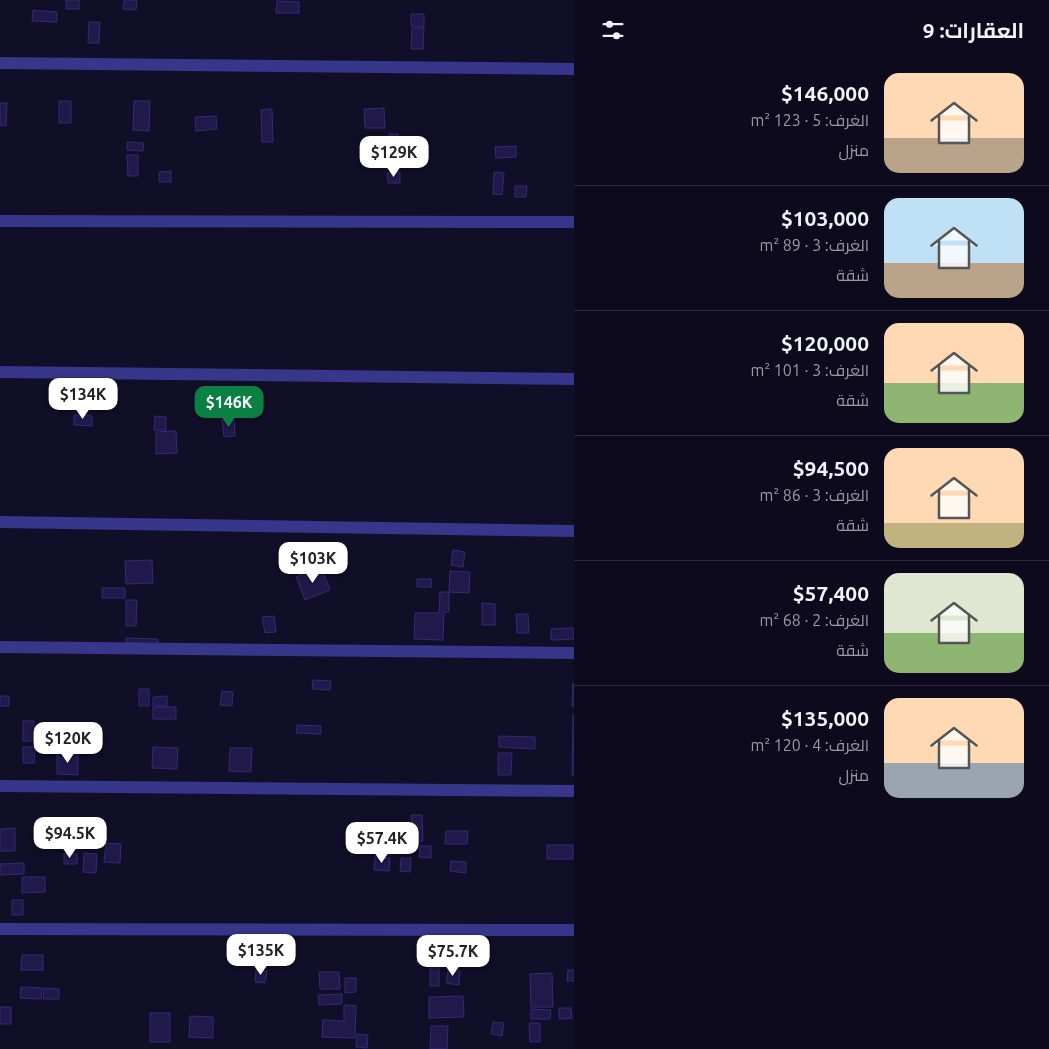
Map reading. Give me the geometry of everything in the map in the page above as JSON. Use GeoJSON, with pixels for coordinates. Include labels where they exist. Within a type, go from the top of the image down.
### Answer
{"type":"FeatureCollection","features":[{"type":"Feature","properties":{"kind":"street"},"geometry":{"type":"LineString","coordinates":[[0,63],[574,69]]}},
{"type":"Feature","properties":{"kind":"street"},"geometry":{"type":"LineString","coordinates":[[0,221],[574,222]]}},
{"type":"Feature","properties":{"kind":"street"},"geometry":{"type":"LineString","coordinates":[[0,372],[574,379]]}},
{"type":"Feature","properties":{"kind":"street"},"geometry":{"type":"LineString","coordinates":[[0,522],[574,531]]}},
{"type":"Feature","properties":{"kind":"street"},"geometry":{"type":"LineString","coordinates":[[0,647],[574,653]]}},
{"type":"Feature","properties":{"kind":"street"},"geometry":{"type":"LineString","coordinates":[[0,786],[574,792]]}},
{"type":"Feature","properties":{"kind":"street"},"geometry":{"type":"LineString","coordinates":[[0,929],[574,930]]}},
{"type":"Feature","properties":{"kind":"building"},"geometry":{"type":"Polygon","coordinates":[[[66,0],[79,0],[79,9],[66,9],[66,0]]]}},
{"type":"Feature","properties":{"kind":"building"},"geometry":{"type":"Polygon","coordinates":[[[124,0],[137,0],[136,10],[123,9],[124,0]]]}},
{"type":"Feature","properties":{"kind":"building"},"geometry":{"type":"Polygon","coordinates":[[[277,1],[299,2],[299,13],[276,13],[277,1]]]}},
{"type":"Feature","properties":{"kind":"building"},"geometry":{"type":"Polygon","coordinates":[[[33,10],[57,12],[57,22],[32,21],[33,10]]]}},
{"type":"Feature","properties":{"kind":"building"},"geometry":{"type":"Polygon","coordinates":[[[411,14],[424,14],[424,27],[411,26],[411,14]]]}},
{"type":"Feature","properties":{"kind":"building"},"geometry":{"type":"Polygon","coordinates":[[[89,22],[100,22],[99,43],[88,43],[89,22]]]}},
{"type":"Feature","properties":{"kind":"building"},"geometry":{"type":"Polygon","coordinates":[[[412,28],[424,28],[423,49],[411,49],[412,28]]]}},
{"type":"Feature","properties":{"kind":"building"},"geometry":{"type":"Polygon","coordinates":[[[59,101],[71,101],[71,123],[59,123],[59,101]]]}},
{"type":"Feature","properties":{"kind":"building"},"geometry":{"type":"Polygon","coordinates":[[[134,101],[150,101],[149,131],[133,130],[134,101]]]}},
{"type":"Feature","properties":{"kind":"building"},"geometry":{"type":"Polygon","coordinates":[[[0,103],[7,103],[6,126],[0,125],[0,103]]]}},
{"type":"Feature","properties":{"kind":"building"},"geometry":{"type":"Polygon","coordinates":[[[384,108],[385,128],[365,128],[364,109],[384,108]]]}},
{"type":"Feature","properties":{"kind":"building"},"geometry":{"type":"Polygon","coordinates":[[[272,109],[273,142],[262,142],[261,110],[272,109]]]}},
{"type":"Feature","properties":{"kind":"building"},"geometry":{"type":"Polygon","coordinates":[[[216,116],[217,129],[196,131],[195,117],[216,116]]]}},
{"type":"Feature","properties":{"kind":"building"},"geometry":{"type":"Polygon","coordinates":[[[389,134],[398,134],[400,154],[390,154],[389,134]]]}},
{"type":"Feature","properties":{"kind":"building"},"geometry":{"type":"Polygon","coordinates":[[[127,142],[144,143],[143,151],[127,150],[127,142]]]}},
{"type":"Feature","properties":{"kind":"building"},"geometry":{"type":"Polygon","coordinates":[[[379,144],[380,156],[363,156],[363,145],[379,144]]]}},
{"type":"Feature","properties":{"kind":"building"},"geometry":{"type":"Polygon","coordinates":[[[516,146],[516,157],[496,158],[495,147],[516,146]]]}},
{"type":"Feature","properties":{"kind":"building"},"geometry":{"type":"Polygon","coordinates":[[[127,155],[138,155],[138,176],[128,176],[127,155]]]}},
{"type":"Feature","properties":{"kind":"building"},"geometry":{"type":"Polygon","coordinates":[[[171,171],[171,182],[159,182],[159,172],[171,171]]]}},
{"type":"Feature","properties":{"kind":"building"},"geometry":{"type":"Polygon","coordinates":[[[400,172],[400,183],[388,183],[387,173],[400,172]]]}},
{"type":"Feature","properties":{"kind":"building"},"geometry":{"type":"Polygon","coordinates":[[[494,172],[504,173],[502,195],[493,194],[494,172]]]}},
{"type":"Feature","properties":{"kind":"building"},"geometry":{"type":"Polygon","coordinates":[[[515,186],[527,186],[526,197],[515,197],[515,186]]]}},
{"type":"Feature","properties":{"kind":"building"},"geometry":{"type":"Polygon","coordinates":[[[74,415],[92,416],[92,426],[74,425],[74,415]]]}},
{"type":"Feature","properties":{"kind":"building"},"geometry":{"type":"Polygon","coordinates":[[[155,416],[166,417],[166,430],[154,430],[155,416]]]}},
{"type":"Feature","properties":{"kind":"building"},"geometry":{"type":"Polygon","coordinates":[[[234,419],[235,436],[224,437],[222,420],[234,419]]]}},
{"type":"Feature","properties":{"kind":"building"},"geometry":{"type":"Polygon","coordinates":[[[176,431],[177,453],[156,454],[156,432],[176,431]]]}},
{"type":"Feature","properties":{"kind":"building"},"geometry":{"type":"Polygon","coordinates":[[[453,550],[465,552],[463,567],[451,565],[453,550]]]}},
{"type":"Feature","properties":{"kind":"building"},"geometry":{"type":"Polygon","coordinates":[[[152,560],[153,583],[126,584],[125,561],[152,560]]]}},
{"type":"Feature","properties":{"kind":"building"},"geometry":{"type":"Polygon","coordinates":[[[321,567],[330,590],[305,600],[296,577],[321,567]]]}},
{"type":"Feature","properties":{"kind":"building"},"geometry":{"type":"Polygon","coordinates":[[[450,571],[470,572],[469,593],[449,592],[450,571]]]}},
{"type":"Feature","properties":{"kind":"building"},"geometry":{"type":"Polygon","coordinates":[[[417,579],[431,579],[432,587],[417,587],[417,579]]]}},
{"type":"Feature","properties":{"kind":"building"},"geometry":{"type":"Polygon","coordinates":[[[102,588],[125,588],[125,598],[102,598],[102,588]]]}},
{"type":"Feature","properties":{"kind":"building"},"geometry":{"type":"Polygon","coordinates":[[[440,592],[449,592],[449,612],[444,612],[443,640],[414,639],[415,613],[439,613],[440,592]]]}},
{"type":"Feature","properties":{"kind":"building"},"geometry":{"type":"Polygon","coordinates":[[[126,600],[137,600],[136,626],[126,626],[126,600]]]}},
{"type":"Feature","properties":{"kind":"building"},"geometry":{"type":"Polygon","coordinates":[[[482,603],[495,604],[495,625],[482,625],[482,603]]]}},
{"type":"Feature","properties":{"kind":"building"},"geometry":{"type":"Polygon","coordinates":[[[516,614],[528,614],[529,633],[517,633],[516,614]]]}},
{"type":"Feature","properties":{"kind":"building"},"geometry":{"type":"Polygon","coordinates":[[[274,616],[276,632],[265,633],[262,617],[274,616]]]}},
{"type":"Feature","properties":{"kind":"building"},"geometry":{"type":"Polygon","coordinates":[[[573,628],[574,639],[551,640],[551,629],[573,628]]]}},
{"type":"Feature","properties":{"kind":"building"},"geometry":{"type":"Polygon","coordinates":[[[126,638],[158,639],[158,649],[126,648],[126,638]]]}},
{"type":"Feature","properties":{"kind":"building"},"geometry":{"type":"Polygon","coordinates":[[[313,680],[331,681],[330,690],[312,689],[313,680]]]}},
{"type":"Feature","properties":{"kind":"building"},"geometry":{"type":"Polygon","coordinates":[[[573,683],[574,706],[572,706],[573,683]]]}},
{"type":"Feature","properties":{"kind":"building"},"geometry":{"type":"Polygon","coordinates":[[[139,689],[149,689],[149,706],[139,706],[139,689]]]}},
{"type":"Feature","properties":{"kind":"building"},"geometry":{"type":"Polygon","coordinates":[[[222,691],[233,692],[232,706],[220,705],[222,691]]]}},
{"type":"Feature","properties":{"kind":"building"},"geometry":{"type":"Polygon","coordinates":[[[0,696],[9,696],[9,706],[0,706],[0,696]]]}},
{"type":"Feature","properties":{"kind":"building"},"geometry":{"type":"Polygon","coordinates":[[[167,696],[167,706],[153,706],[153,697],[167,696]]]}},
{"type":"Feature","properties":{"kind":"building"},"geometry":{"type":"Polygon","coordinates":[[[153,707],[176,707],[176,719],[153,719],[153,707]]]}},
{"type":"Feature","properties":{"kind":"building"},"geometry":{"type":"Polygon","coordinates":[[[573,715],[574,775],[572,775],[573,715]]]}},
{"type":"Feature","properties":{"kind":"building"},"geometry":{"type":"Polygon","coordinates":[[[23,721],[34,721],[34,741],[23,741],[23,721]]]}},
{"type":"Feature","properties":{"kind":"building"},"geometry":{"type":"Polygon","coordinates":[[[297,725],[321,726],[321,734],[296,733],[297,725]]]}},
{"type":"Feature","properties":{"kind":"building"},"geometry":{"type":"Polygon","coordinates":[[[67,732],[88,732],[88,742],[67,742],[67,732]]]}},
{"type":"Feature","properties":{"kind":"building"},"geometry":{"type":"Polygon","coordinates":[[[499,736],[535,737],[535,749],[499,747],[499,736]]]}},
{"type":"Feature","properties":{"kind":"building"},"geometry":{"type":"Polygon","coordinates":[[[23,747],[35,747],[34,763],[23,763],[23,747]]]}},
{"type":"Feature","properties":{"kind":"building"},"geometry":{"type":"Polygon","coordinates":[[[153,747],[178,748],[177,769],[152,768],[153,747]]]}},
{"type":"Feature","properties":{"kind":"building"},"geometry":{"type":"Polygon","coordinates":[[[230,748],[252,748],[251,772],[229,771],[230,748]]]}},
{"type":"Feature","properties":{"kind":"building"},"geometry":{"type":"Polygon","coordinates":[[[57,752],[78,753],[78,775],[57,774],[57,752]]]}},
{"type":"Feature","properties":{"kind":"building"},"geometry":{"type":"Polygon","coordinates":[[[498,753],[512,753],[511,775],[498,775],[498,753]]]}},
{"type":"Feature","properties":{"kind":"building"},"geometry":{"type":"Polygon","coordinates":[[[411,815],[422,815],[423,841],[413,842],[411,815]]]}},
{"type":"Feature","properties":{"kind":"building"},"geometry":{"type":"Polygon","coordinates":[[[15,828],[15,851],[0,851],[0,829],[15,828]]]}},
{"type":"Feature","properties":{"kind":"building"},"geometry":{"type":"Polygon","coordinates":[[[446,831],[468,831],[467,844],[445,844],[446,831]]]}},
{"type":"Feature","properties":{"kind":"building"},"geometry":{"type":"Polygon","coordinates":[[[106,843],[121,844],[120,863],[104,862],[106,843]]]}},
{"type":"Feature","properties":{"kind":"building"},"geometry":{"type":"Polygon","coordinates":[[[547,845],[573,845],[573,859],[547,859],[547,845]]]}},
{"type":"Feature","properties":{"kind":"building"},"geometry":{"type":"Polygon","coordinates":[[[420,846],[431,846],[431,858],[419,857],[420,846]]]}},
{"type":"Feature","properties":{"kind":"building"},"geometry":{"type":"Polygon","coordinates":[[[84,853],[97,854],[96,873],[83,872],[84,853]]]}},
{"type":"Feature","properties":{"kind":"building"},"geometry":{"type":"Polygon","coordinates":[[[64,854],[77,854],[77,864],[64,864],[64,854]]]}},
{"type":"Feature","properties":{"kind":"building"},"geometry":{"type":"Polygon","coordinates":[[[375,857],[390,858],[389,871],[374,870],[375,857]]]}},
{"type":"Feature","properties":{"kind":"building"},"geometry":{"type":"Polygon","coordinates":[[[401,858],[411,858],[410,872],[400,871],[401,858]]]}},
{"type":"Feature","properties":{"kind":"building"},"geometry":{"type":"Polygon","coordinates":[[[451,861],[466,862],[466,873],[450,871],[451,861]]]}},
{"type":"Feature","properties":{"kind":"building"},"geometry":{"type":"Polygon","coordinates":[[[24,863],[24,874],[0,875],[0,864],[24,863]]]}},
{"type":"Feature","properties":{"kind":"building"},"geometry":{"type":"Polygon","coordinates":[[[22,877],[45,877],[45,892],[22,893],[22,877]]]}},
{"type":"Feature","properties":{"kind":"building"},"geometry":{"type":"Polygon","coordinates":[[[12,900],[23,900],[23,915],[12,915],[12,900]]]}},
{"type":"Feature","properties":{"kind":"building"},"geometry":{"type":"Polygon","coordinates":[[[22,955],[43,955],[43,970],[21,970],[22,955]]]}},
{"type":"Feature","properties":{"kind":"building"},"geometry":{"type":"Polygon","coordinates":[[[430,963],[439,964],[439,986],[430,986],[430,963]]]}},
{"type":"Feature","properties":{"kind":"building"},"geometry":{"type":"Polygon","coordinates":[[[256,970],[267,971],[265,983],[255,982],[256,970]]]}},
{"type":"Feature","properties":{"kind":"building"},"geometry":{"type":"Polygon","coordinates":[[[448,970],[460,971],[459,985],[446,983],[448,970]]]}},
{"type":"Feature","properties":{"kind":"building"},"geometry":{"type":"Polygon","coordinates":[[[568,970],[574,970],[574,981],[567,981],[568,970]]]}},
{"type":"Feature","properties":{"kind":"building"},"geometry":{"type":"Polygon","coordinates":[[[319,972],[339,972],[340,989],[320,989],[319,972]]]}},
{"type":"Feature","properties":{"kind":"building"},"geometry":{"type":"Polygon","coordinates":[[[552,973],[553,1007],[531,1007],[530,974],[552,973]]]}},
{"type":"Feature","properties":{"kind":"building"},"geometry":{"type":"Polygon","coordinates":[[[345,978],[356,978],[356,992],[345,993],[345,978]]]}},
{"type":"Feature","properties":{"kind":"building"},"geometry":{"type":"Polygon","coordinates":[[[21,987],[42,988],[41,999],[20,998],[21,987]]]}},
{"type":"Feature","properties":{"kind":"building"},"geometry":{"type":"Polygon","coordinates":[[[44,988],[59,989],[59,999],[43,999],[44,988]]]}},
{"type":"Feature","properties":{"kind":"building"},"geometry":{"type":"Polygon","coordinates":[[[342,994],[342,1004],[319,1005],[318,995],[342,994]]]}},
{"type":"Feature","properties":{"kind":"building"},"geometry":{"type":"Polygon","coordinates":[[[463,996],[464,1017],[429,1018],[429,997],[463,996]]]}},
{"type":"Feature","properties":{"kind":"building"},"geometry":{"type":"Polygon","coordinates":[[[344,1005],[356,1006],[355,1038],[322,1037],[323,1020],[344,1021],[344,1005]]]}},
{"type":"Feature","properties":{"kind":"building"},"geometry":{"type":"Polygon","coordinates":[[[0,1007],[11,1007],[11,1024],[0,1024],[0,1007]]]}},
{"type":"Feature","properties":{"kind":"building"},"geometry":{"type":"Polygon","coordinates":[[[559,1008],[571,1008],[572,1018],[559,1019],[559,1008]]]}},
{"type":"Feature","properties":{"kind":"building"},"geometry":{"type":"Polygon","coordinates":[[[531,1009],[551,1010],[550,1019],[531,1019],[531,1009]]]}},
{"type":"Feature","properties":{"kind":"building"},"geometry":{"type":"Polygon","coordinates":[[[150,1013],[170,1013],[170,1042],[150,1042],[150,1013]]]}},
{"type":"Feature","properties":{"kind":"building"},"geometry":{"type":"Polygon","coordinates":[[[190,1016],[213,1017],[213,1038],[189,1037],[190,1016]]]}},
{"type":"Feature","properties":{"kind":"building"},"geometry":{"type":"Polygon","coordinates":[[[493,1022],[504,1023],[502,1036],[491,1034],[493,1022]]]}},
{"type":"Feature","properties":{"kind":"building"},"geometry":{"type":"Polygon","coordinates":[[[529,1023],[540,1023],[540,1042],[530,1042],[529,1023]]]}},
{"type":"Feature","properties":{"kind":"building"},"geometry":{"type":"Polygon","coordinates":[[[431,1026],[448,1026],[447,1049],[430,1049],[431,1026]]]}},
{"type":"Feature","properties":{"kind":"building"},"geometry":{"type":"Polygon","coordinates":[[[357,1034],[368,1035],[367,1048],[356,1047],[357,1034]]]}}]}
